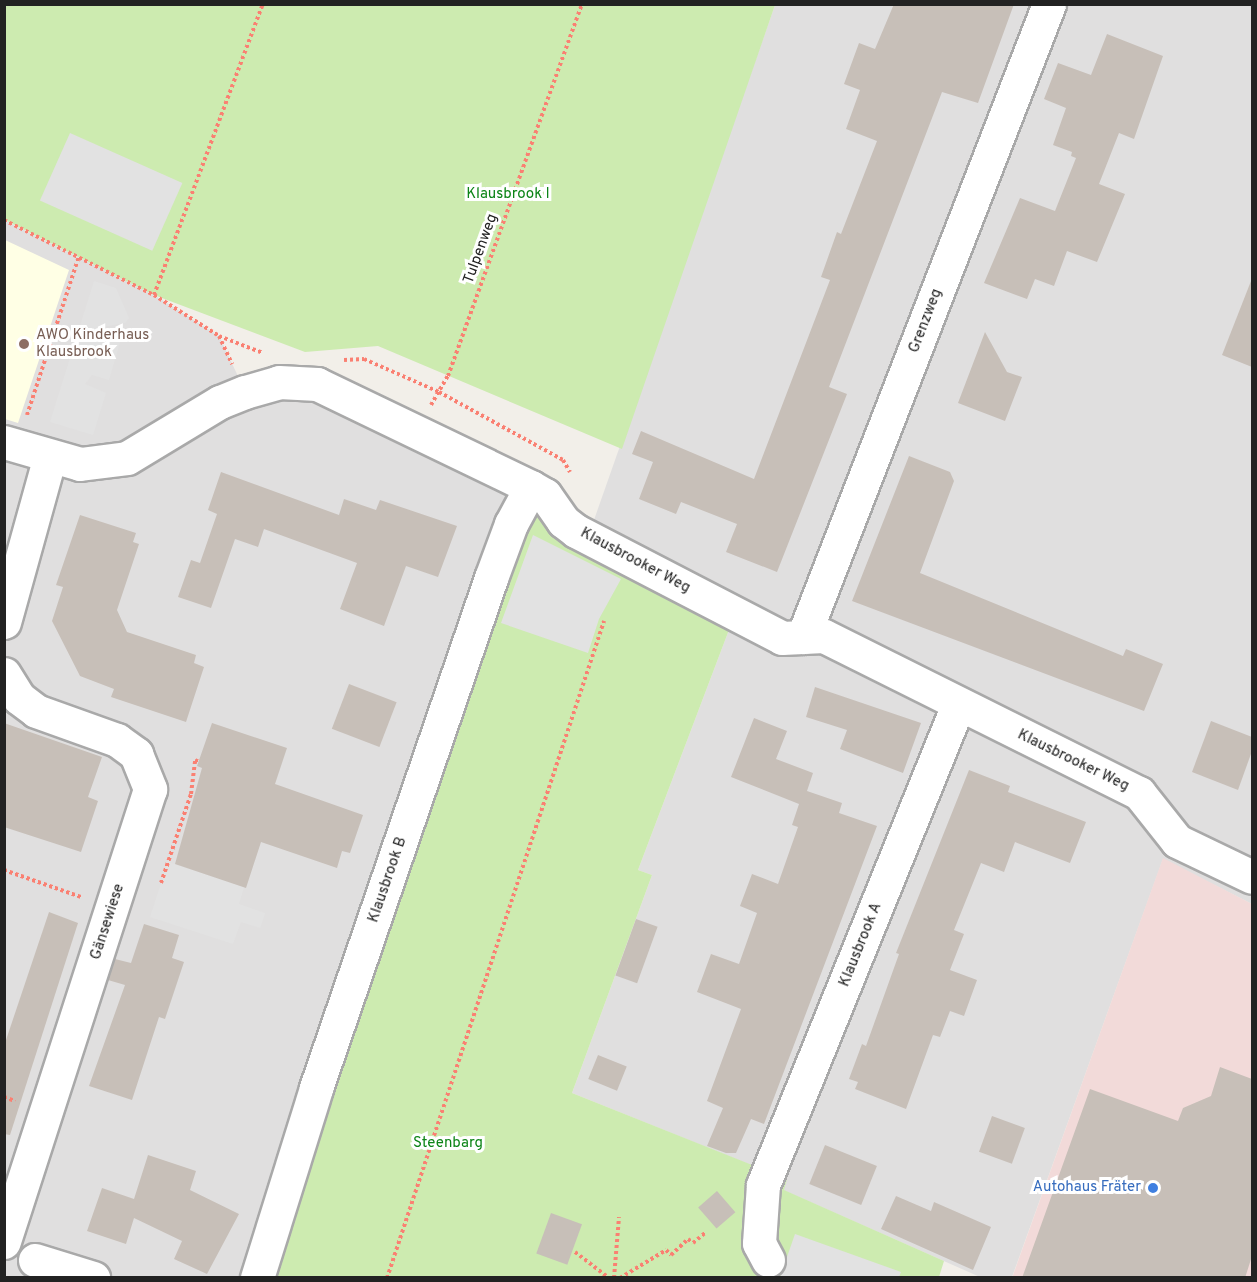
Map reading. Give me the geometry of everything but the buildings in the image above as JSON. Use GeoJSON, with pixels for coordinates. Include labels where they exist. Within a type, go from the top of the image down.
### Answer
{"type":"FeatureCollection","features":[{"type":"Feature","properties":{"kind":"street","name":"Grenzweg"},"geometry":{"type":"LineString","coordinates":[[803,638],[1049,4]]}},
{"type":"Feature","properties":{"kind":"street","name":"Klausbrooker Weg"},"geometry":{"type":"LineString","coordinates":[[10,444],[80,464],[127,458],[220,402],[245,392],[279,382],[317,384],[417,429],[531,487],[545,495],[563,521],[576,531],[782,638],[824,636],[958,705],[1139,793],[1177,841],[1252,877]]}},
{"type":"Feature","properties":{"kind":"street"},"geometry":{"type":"LineString","coordinates":[[4,622],[50,456]]}},
{"type":"Feature","properties":{"kind":"street","name":"Klausbrook B"},"geometry":{"type":"LineString","coordinates":[[257,1278],[316,1088],[491,579],[511,524],[531,487]]}},
{"type":"Feature","properties":{"kind":"street","name":"Gänsewiese"},"geometry":{"type":"LineString","coordinates":[[4,674],[19,698],[36,711],[117,741],[136,754],[147,774],[150,789],[4,1242]]}},
{"type":"Feature","properties":{"kind":"street","name":"Klausbrook A"},"geometry":{"type":"LineString","coordinates":[[768,1260],[759,1243],[763,1185],[958,705]]}},
{"type":"Feature","properties":{"kind":"street"},"geometry":{"type":"LineString","coordinates":[[35,1260],[93,1278]]}},
{"type":"Feature","properties":{"kind":"path"},"geometry":{"type":"LineString","coordinates":[[154,295],[263,4]]}},
{"type":"Feature","properties":{"kind":"path","name":"Tulpenweg"},"geometry":{"type":"LineString","coordinates":[[417,429],[448,376],[582,4]]}},
{"type":"Feature","properties":{"kind":"path"},"geometry":{"type":"LineString","coordinates":[[4,220],[154,295],[219,336],[245,392]]}},
{"type":"Feature","properties":{"kind":"path"},"geometry":{"type":"LineString","coordinates":[[10,444],[79,256]]}},
{"type":"Feature","properties":{"kind":"path"},"geometry":{"type":"LineString","coordinates":[[387,1278],[604,621]]}},
{"type":"Feature","properties":{"kind":"path"},"geometry":{"type":"LineString","coordinates":[[161,883],[191,794],[195,760],[199,762]]}},
{"type":"Feature","properties":{"kind":"path"},"geometry":{"type":"LineString","coordinates":[[4,870],[114,906]]}},
{"type":"Feature","properties":{"kind":"path"},"geometry":{"type":"LineString","coordinates":[[614,1278],[619,1216]]}},
{"type":"Feature","properties":{"kind":"path"},"geometry":{"type":"LineString","coordinates":[[620,1278],[666,1250],[671,1255],[688,1239],[693,1243],[705,1233]]}},
{"type":"Feature","properties":{"kind":"path"},"geometry":{"type":"LineString","coordinates":[[575,1252],[609,1278]]}},
{"type":"Feature","properties":{"kind":"shaded area"},"geometry":{"type":"Polygon","coordinates":[[[775,5],[1252,5],[1252,904],[1163,859],[1012,1277],[980,1277],[783,1190],[786,1179],[572,1093],[652,875],[638,870],[735,614],[588,537],[775,5]]]}},
{"type":"Feature","properties":{"kind":"shaded area"},"geometry":{"type":"Polygon","coordinates":[[[70,133],[182,183],[152,251],[40,201],[70,133]]]}},
{"type":"Feature","properties":{"kind":"shaded area"},"geometry":{"type":"Polygon","coordinates":[[[4,220],[154,295],[219,336],[245,391],[279,382],[527,490],[263,1277],[5,1277],[4,220]]]}},
{"type":"Feature","properties":{"kind":"shaded area","name":"AWO Kinderhaus Klausbrook"},"geometry":{"type":"Polygon","coordinates":[[[5,240],[69,270],[18,423],[5,419],[5,240]]]}},
{"type":"Feature","properties":{"kind":"shaded area"},"geometry":{"type":"Polygon","coordinates":[[[94,281],[116,288],[129,318],[125,323],[103,327],[105,334],[121,339],[109,380],[92,375],[85,384],[106,393],[93,435],[50,422],[94,281]]]}},
{"type":"Feature","properties":{"kind":"shaded area"},"geometry":{"type":"Polygon","coordinates":[[[533,535],[621,579],[599,619],[588,653],[501,623],[533,535]]]}},
{"type":"Feature","properties":{"kind":"shaded area"},"geometry":{"type":"Polygon","coordinates":[[[1163,858],[1252,904],[1252,1277],[1012,1278],[1163,858]]]}},
{"type":"Feature","properties":{"kind":"shaded area"},"geometry":{"type":"Polygon","coordinates":[[[168,862],[244,887],[239,904],[265,913],[260,928],[241,922],[233,944],[150,917],[168,862]]]}},
{"type":"Feature","properties":{"kind":"shaded area"},"geometry":{"type":"Polygon","coordinates":[[[795,1234],[901,1272],[899,1277],[780,1277],[795,1234]]]}},
{"type":"Feature","properties":{"kind":"green space","name":"Klausbrook I"},"geometry":{"type":"Polygon","coordinates":[[[4,5],[775,5],[622,449],[378,346],[305,352],[154,295],[5,220],[4,5]]]}},
{"type":"Feature","properties":{"kind":"green space","name":"Steenbarg"},"geometry":{"type":"Polygon","coordinates":[[[532,492],[735,614],[638,870],[652,875],[572,1093],[787,1179],[784,1190],[944,1261],[939,1277],[263,1278],[532,492]]]}},
{"type":"Feature","properties":{"kind":"place","name":"AWO Kinderhaus Klausbrook"},"geometry":{"type":"Point","coordinates":[24,344]}},
{"type":"Feature","properties":{"kind":"place","name":"Autohaus Fräter"},"geometry":{"type":"Point","coordinates":[1153,1188]}}]}
